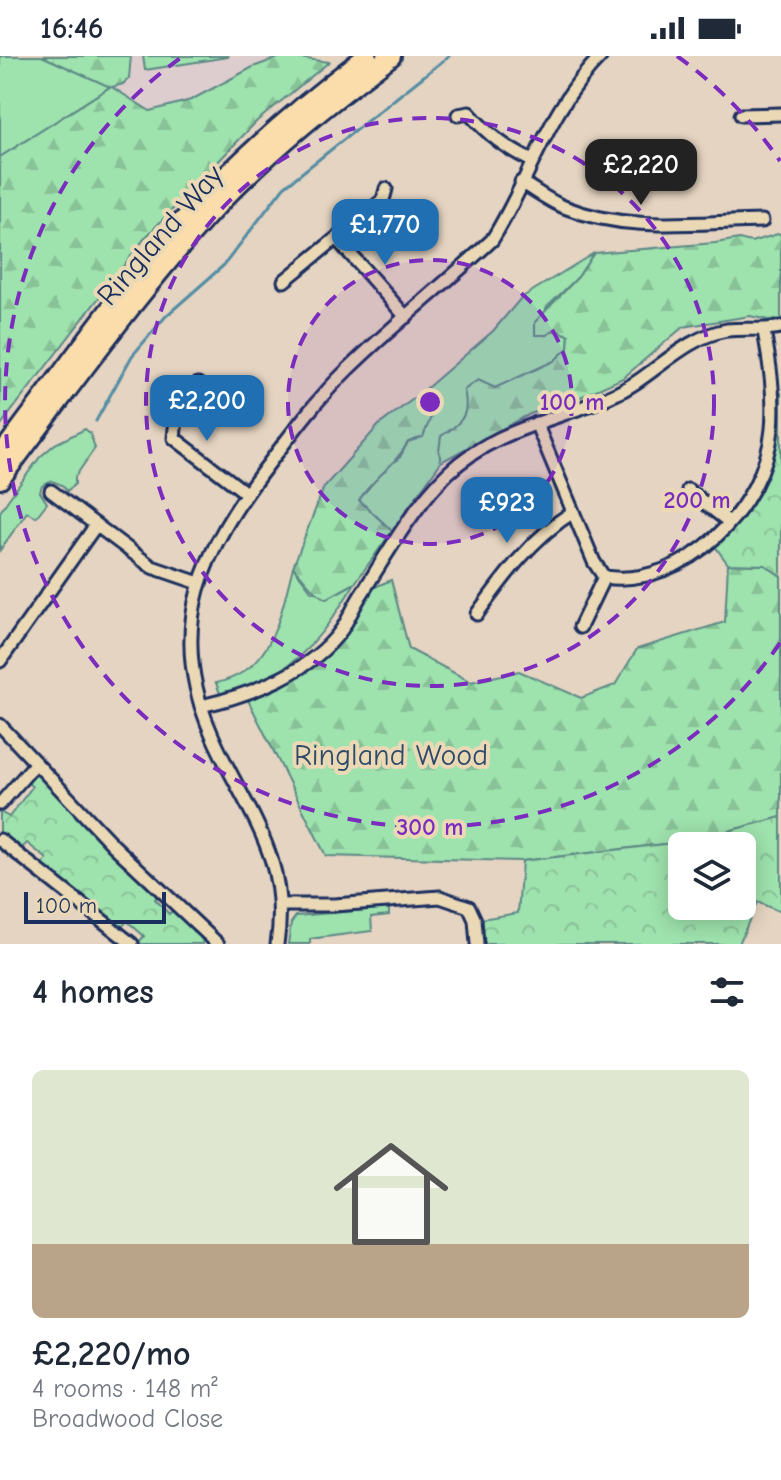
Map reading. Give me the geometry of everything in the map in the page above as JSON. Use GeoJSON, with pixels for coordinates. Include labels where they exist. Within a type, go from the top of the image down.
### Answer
{"type":"FeatureCollection","features":[{"type":"Feature","properties":{"kind":"main road","name":"Ringland Way"},"geometry":{"type":"LineString","coordinates":[[0,456],[171,234],[218,184],[294,112],[367,56]]}},
{"type":"Feature","properties":{"kind":"main road","name":"Ringland Way"},"geometry":{"type":"LineString","coordinates":[[0,479],[114,330],[221,201],[315,115],[391,56]]}},
{"type":"Feature","properties":{"kind":"street"},"geometry":{"type":"LineString","coordinates":[[277,944],[280,905],[268,844],[212,736],[192,678],[190,648],[199,583],[219,535],[246,493],[306,415],[337,381],[492,240],[509,213],[521,182],[563,104],[601,56]]}},
{"type":"Feature","properties":{"kind":"street"},"geometry":{"type":"LineString","coordinates":[[458,115],[469,113],[487,135],[532,161]]}},
{"type":"Feature","properties":{"kind":"street"},"geometry":{"type":"LineString","coordinates":[[741,115],[781,114]]}},
{"type":"Feature","properties":{"kind":"street"},"geometry":{"type":"LineString","coordinates":[[521,182],[562,206],[596,218],[629,224],[668,226],[762,221]]}},
{"type":"Feature","properties":{"kind":"street"},"geometry":{"type":"LineString","coordinates":[[284,281],[383,200],[386,189]]}},
{"type":"Feature","properties":{"kind":"street"},"geometry":{"type":"LineString","coordinates":[[337,239],[406,317]]}},
{"type":"Feature","properties":{"kind":"street"},"geometry":{"type":"LineString","coordinates":[[201,706],[245,694],[278,680],[309,660],[341,630],[361,593],[410,521],[449,473],[485,445],[614,395],[689,344],[726,330],[764,331],[781,327]]}},
{"type":"Feature","properties":{"kind":"street"},"geometry":{"type":"LineString","coordinates":[[536,423],[594,562],[604,577],[625,580],[689,560],[720,534],[762,475],[777,393],[764,331]]}},
{"type":"Feature","properties":{"kind":"street"},"geometry":{"type":"LineString","coordinates":[[198,384],[176,419],[174,438],[246,493]]}},
{"type":"Feature","properties":{"kind":"street"},"geometry":{"type":"LineString","coordinates":[[688,490],[729,522]]}},
{"type":"Feature","properties":{"kind":"street"},"geometry":{"type":"LineString","coordinates":[[51,491],[152,567],[199,583]]}},
{"type":"Feature","properties":{"kind":"street"},"geometry":{"type":"LineString","coordinates":[[477,614],[509,569],[548,528],[573,512]]}},
{"type":"Feature","properties":{"kind":"street"},"geometry":{"type":"LineString","coordinates":[[0,661],[96,525]]}},
{"type":"Feature","properties":{"kind":"street"},"geometry":{"type":"LineString","coordinates":[[580,627],[604,577]]}},
{"type":"Feature","properties":{"kind":"street"},"geometry":{"type":"LineString","coordinates":[[0,725],[113,845],[214,943]]}},
{"type":"Feature","properties":{"kind":"street"},"geometry":{"type":"LineString","coordinates":[[0,804],[36,763]]}},
{"type":"Feature","properties":{"kind":"street"},"geometry":{"type":"LineString","coordinates":[[0,840],[132,944]]}},
{"type":"Feature","properties":{"kind":"street"},"geometry":{"type":"LineString","coordinates":[[280,905],[334,905],[440,897],[469,907],[475,920],[477,944]]}},
{"type":"Feature","properties":{"kind":"shaded area"},"geometry":{"type":"Polygon","coordinates":[[[131,56],[283,56],[253,67],[191,100],[150,111],[111,86],[123,84],[132,68],[131,56]]]}},
{"type":"Feature","properties":{"kind":"green space"},"geometry":{"type":"Polygon","coordinates":[[[0,56],[42,56],[111,86],[0,157],[0,56]]]}},
{"type":"Feature","properties":{"kind":"green space"},"geometry":{"type":"Polygon","coordinates":[[[42,56],[131,56],[129,78],[123,84],[112,87],[150,111],[191,100],[253,67],[283,56],[329,62],[257,121],[145,238],[0,426],[0,157],[110,87],[42,56]]]}},
{"type":"Feature","properties":{"kind":"green space"},"geometry":{"type":"Polygon","coordinates":[[[143,56],[228,56],[228,57],[145,70],[143,56]]]}},
{"type":"Feature","properties":{"kind":"green space"},"geometry":{"type":"Polygon","coordinates":[[[781,233],[781,319],[750,316],[683,327],[623,378],[530,414],[441,462],[441,436],[463,418],[466,406],[464,390],[478,380],[495,388],[554,361],[568,348],[569,335],[555,330],[546,335],[535,335],[535,322],[578,277],[594,253],[739,239],[751,242],[781,233]]]}},
{"type":"Feature","properties":{"kind":"green space"},"geometry":{"type":"Polygon","coordinates":[[[594,253],[578,277],[546,308],[546,335],[555,330],[569,335],[568,348],[555,361],[495,388],[468,406],[459,425],[439,451],[441,462],[392,531],[359,500],[381,472],[400,457],[408,442],[421,393],[493,331],[521,298],[594,253]]]}},
{"type":"Feature","properties":{"kind":"green space"},"geometry":{"type":"Polygon","coordinates":[[[421,393],[416,405],[431,417],[423,437],[408,442],[359,500],[392,531],[355,583],[326,599],[312,589],[293,567],[324,487],[379,425],[421,393]]]}},
{"type":"Feature","properties":{"kind":"green space"},"geometry":{"type":"Polygon","coordinates":[[[773,393],[781,393],[781,576],[765,565],[728,564],[711,541],[762,475],[773,393]]]}},
{"type":"Feature","properties":{"kind":"green space"},"geometry":{"type":"Polygon","coordinates":[[[85,429],[90,433],[95,448],[75,477],[75,484],[67,491],[52,481],[42,486],[40,492],[47,503],[36,517],[27,512],[0,550],[0,512],[8,500],[40,457],[55,444],[85,429]]]}},
{"type":"Feature","properties":{"kind":"green space","name":"Ringland Wood"},"geometry":{"type":"Polygon","coordinates":[[[728,564],[765,565],[781,576],[781,817],[725,832],[668,832],[668,844],[522,861],[326,856],[245,694],[278,680],[341,630],[361,593],[391,580],[409,649],[471,682],[519,671],[581,698],[615,685],[637,649],[725,622],[728,564]]]}},
{"type":"Feature","properties":{"kind":"green space"},"geometry":{"type":"Polygon","coordinates":[[[293,567],[312,592],[339,592],[355,583],[329,623],[301,655],[266,679],[221,696],[216,683],[235,677],[250,667],[271,639],[293,567]]]}},
{"type":"Feature","properties":{"kind":"green space"},"geometry":{"type":"Polygon","coordinates":[[[37,775],[46,778],[158,894],[155,899],[169,914],[174,909],[201,937],[203,944],[141,944],[139,942],[144,936],[127,921],[121,928],[43,865],[47,859],[27,843],[21,849],[0,833],[0,812],[9,817],[32,787],[26,780],[37,775]]]}},
{"type":"Feature","properties":{"kind":"green space"},"geometry":{"type":"Polygon","coordinates":[[[781,817],[781,912],[757,902],[756,904],[756,832],[724,832],[781,817]]]}},
{"type":"Feature","properties":{"kind":"green space"},"geometry":{"type":"Polygon","coordinates":[[[668,844],[668,920],[749,920],[739,944],[477,944],[475,920],[518,913],[522,861],[668,844]]]}},
{"type":"Feature","properties":{"kind":"green space"},"geometry":{"type":"Polygon","coordinates":[[[389,908],[389,915],[371,917],[372,931],[310,939],[310,944],[288,944],[291,923],[296,916],[389,908]]]}},
{"type":"Feature","properties":{"kind":"waterway"},"geometry":{"type":"LineString","coordinates":[[96,421],[132,356],[166,316],[224,265],[284,187],[449,56]]}}]}
